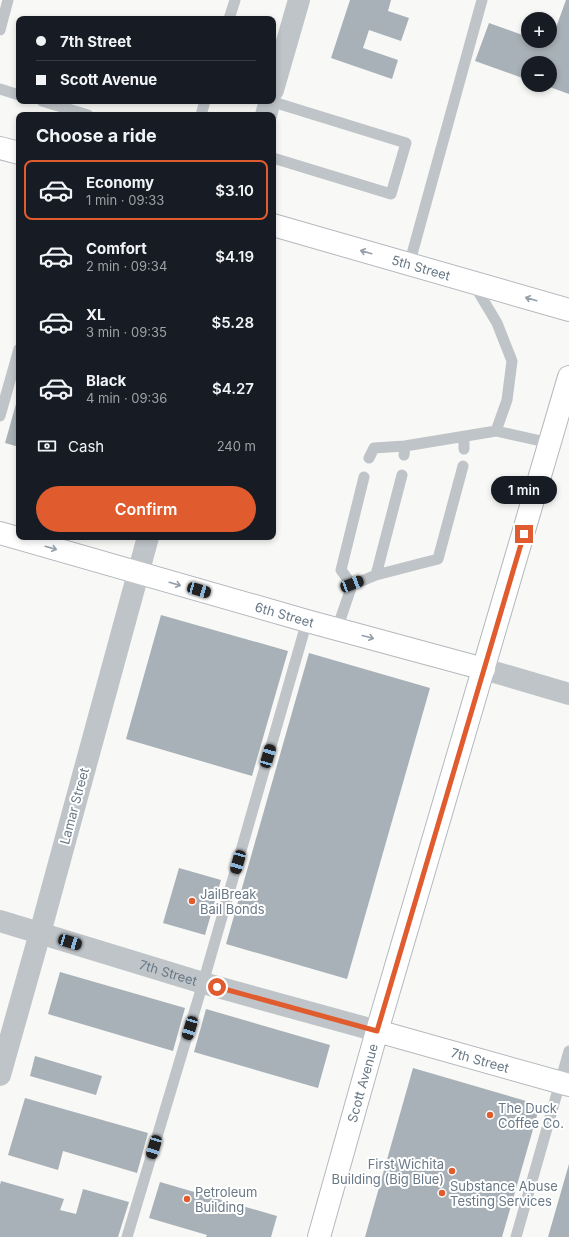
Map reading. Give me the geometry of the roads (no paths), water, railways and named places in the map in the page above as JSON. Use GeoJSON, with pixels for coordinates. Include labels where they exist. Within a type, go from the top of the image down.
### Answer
{"type":"FeatureCollection","features":[{"type":"Feature","properties":{"kind":"main road"},"geometry":{"type":"LineString","coordinates":[[0,148],[16,152]]}},
{"type":"Feature","properties":{"kind":"main road","name":"5th Street"},"geometry":{"type":"LineString","coordinates":[[276,226],[569,310]]}},
{"type":"Feature","properties":{"kind":"main road","name":"Scott Avenue"},"geometry":{"type":"LineString","coordinates":[[320,1237],[377,1031],[569,377]]}},
{"type":"Feature","properties":{"kind":"main road","name":"6th Street"},"geometry":{"type":"LineString","coordinates":[[0,533],[16,538]]}},
{"type":"Feature","properties":{"kind":"main road","name":"6th Street"},"geometry":{"type":"LineString","coordinates":[[24,540],[307,621],[484,669]]}},
{"type":"Feature","properties":{"kind":"main road","name":"7th Street"},"geometry":{"type":"LineString","coordinates":[[377,1031],[564,1084]]}},
{"type":"Feature","properties":{"kind":"street"},"geometry":{"type":"LineString","coordinates":[[276,79],[298,0]]}},
{"type":"Feature","properties":{"kind":"street","name":"Lamar Street"},"geometry":{"type":"LineString","coordinates":[[0,1074],[147,540]]}},
{"type":"Feature","properties":{"kind":"street","name":"6th Street"},"geometry":{"type":"LineString","coordinates":[[484,669],[569,694]]}},
{"type":"Feature","properties":{"kind":"street","name":"7th Street"},"geometry":{"type":"LineString","coordinates":[[0,921],[203,983],[377,1031]]}},
{"type":"Feature","properties":{"kind":"lane"},"geometry":{"type":"LineString","coordinates":[[0,30],[8,0]]}},
{"type":"Feature","properties":{"kind":"lane"},"geometry":{"type":"LineString","coordinates":[[230,16],[235,0]]}},
{"type":"Feature","properties":{"kind":"lane"},"geometry":{"type":"LineString","coordinates":[[409,265],[482,0]]}},
{"type":"Feature","properties":{"kind":"lane"},"geometry":{"type":"LineString","coordinates":[[0,89],[16,93]]}},
{"type":"Feature","properties":{"kind":"lane"},"geometry":{"type":"LineString","coordinates":[[276,103],[406,143],[391,194],[276,159]]}},
{"type":"Feature","properties":{"kind":"lane"},"geometry":{"type":"LineString","coordinates":[[52,104],[77,112]]}},
{"type":"Feature","properties":{"kind":"lane"},"geometry":{"type":"LineString","coordinates":[[473,283],[497,323],[512,361],[507,400],[496,431]]}},
{"type":"Feature","properties":{"kind":"lane"},"geometry":{"type":"LineString","coordinates":[[0,416],[16,360]]}},
{"type":"Feature","properties":{"kind":"lane"},"geometry":{"type":"LineString","coordinates":[[369,458],[374,448],[405,451],[496,431],[550,443]]}},
{"type":"Feature","properties":{"kind":"lane"},"geometry":{"type":"LineString","coordinates":[[464,437],[464,449]]}},
{"type":"Feature","properties":{"kind":"lane"},"geometry":{"type":"LineString","coordinates":[[352,584],[376,575],[438,559],[463,466]]}},
{"type":"Feature","properties":{"kind":"lane"},"geometry":{"type":"LineString","coordinates":[[376,575],[402,475]]}},
{"type":"Feature","properties":{"kind":"lane"},"geometry":{"type":"LineString","coordinates":[[352,584],[341,570],[364,477]]}},
{"type":"Feature","properties":{"kind":"lane"},"geometry":{"type":"LineString","coordinates":[[337,629],[352,584]]}},
{"type":"Feature","properties":{"kind":"lane"},"geometry":{"type":"LineString","coordinates":[[127,1237],[203,983],[307,621]]}},
{"type":"Feature","properties":{"kind":"lane"},"geometry":{"type":"LineString","coordinates":[[516,1237],[564,1084],[569,1051]]}},
{"type":"Feature","properties":{"kind":"place","name":"JailBreak Bail Bonds"},"geometry":{"type":"Point","coordinates":[192,901]}},
{"type":"Feature","properties":{"kind":"place","name":"The Duck Coffee Co."},"geometry":{"type":"Point","coordinates":[490,1115]}},
{"type":"Feature","properties":{"kind":"place","name":"First Wichita Building (Big Blue)"},"geometry":{"type":"Point","coordinates":[452,1171]}},
{"type":"Feature","properties":{"kind":"place","name":"Substance Abuse Testing Services"},"geometry":{"type":"Point","coordinates":[442,1193]}},
{"type":"Feature","properties":{"kind":"place","name":"Petroleum Building"},"geometry":{"type":"Point","coordinates":[187,1199]}}]}
